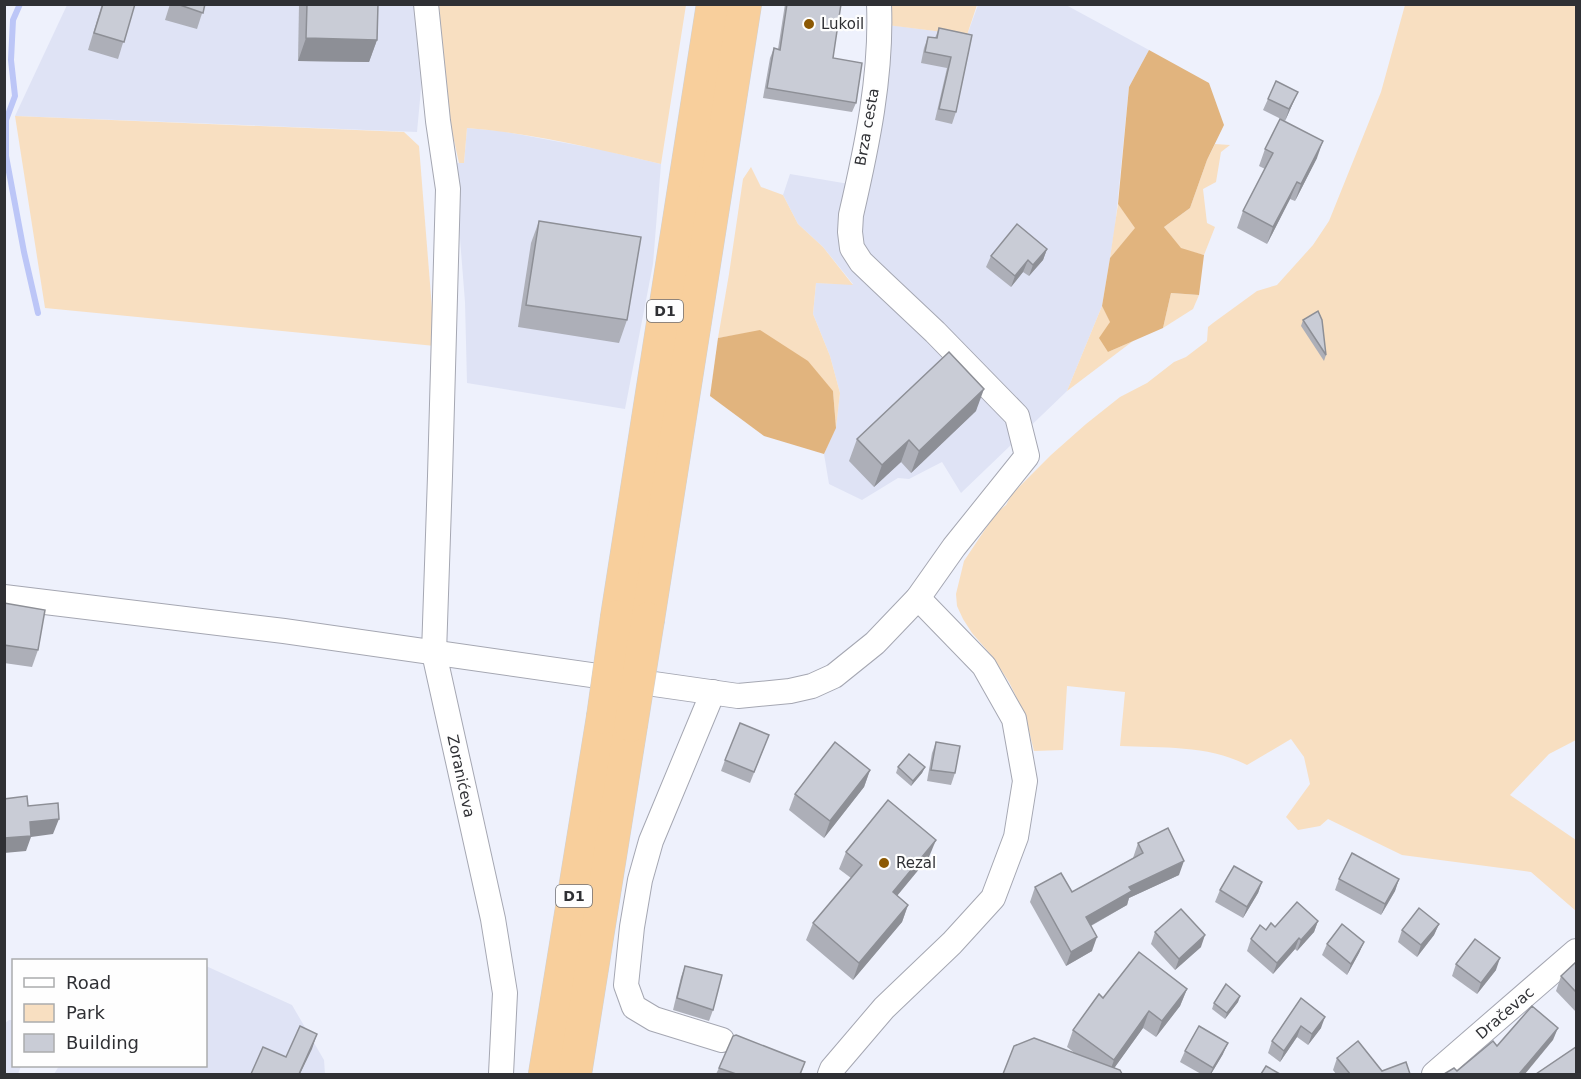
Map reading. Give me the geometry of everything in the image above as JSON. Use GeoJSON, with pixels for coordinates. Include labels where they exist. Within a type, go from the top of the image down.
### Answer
{"type":"FeatureCollection","features":[{"type":"Feature","properties":{"kind":"highway","name":"D1"},"geometry":{"type":"LineString","coordinates":[[575,1074],[617,721],[633,618],[713,4]]}},
{"type":"Feature","properties":{"kind":"highway","name":"D1"},"geometry":{"type":"LineString","coordinates":[[633,618],[711,222],[746,4]]}},
{"type":"Feature","properties":{"kind":"highway"},"geometry":{"type":"LineString","coordinates":[[711,222],[728,204],[735,164],[741,153],[748,147]]}},
{"type":"Feature","properties":{"kind":"highway","name":"D1"},"geometry":{"type":"LineString","coordinates":[[545,1074],[617,721]]}},
{"type":"Feature","properties":{"kind":"street","name":"Zoranićeva"},"geometry":{"type":"LineString","coordinates":[[426,4],[447,189],[434,652],[493,919],[505,993],[501,1074]]}},
{"type":"Feature","properties":{"kind":"street","name":"Brza cesta"},"geometry":{"type":"LineString","coordinates":[[879,4],[880,35],[872,107],[851,214],[852,248],[861,262],[935,332],[1017,416],[1027,456],[954,547],[918,598]]}},
{"type":"Feature","properties":{"kind":"street"},"geometry":{"type":"LineString","coordinates":[[4,597],[284,631],[738,696],[790,691],[812,686],[834,676],[875,643],[918,598],[984,666],[1014,719],[1025,781],[1016,837],[993,898],[952,943],[884,1008],[830,1074]]}},
{"type":"Feature","properties":{"kind":"street"},"geometry":{"type":"LineString","coordinates":[[713,692],[651,841],[640,880],[626,985],[634,1008],[654,1019],[722,1040]]}},
{"type":"Feature","properties":{"kind":"street","name":"Dračevac"},"geometry":{"type":"LineString","coordinates":[[1434,1074],[1576,951]]}},
{"type":"Feature","properties":{"kind":"shaded area"},"geometry":{"type":"Polygon","coordinates":[[[67,5],[420,5],[421,89],[417,132],[15,116],[67,5]]]}},
{"type":"Feature","properties":{"kind":"shaded area"},"geometry":{"type":"Polygon","coordinates":[[[978,5],[1066,5],[1149,50],[1129,87],[1115,228],[1102,306],[1067,391],[961,493],[942,462],[909,479],[898,478],[862,500],[829,484],[824,454],[836,427],[840,393],[830,356],[813,314],[816,283],[853,284],[823,247],[798,224],[783,195],[790,174],[849,184],[874,23],[967,35],[978,5]]]}},
{"type":"Feature","properties":{"kind":"shaded area"},"geometry":{"type":"Polygon","coordinates":[[[1149,50],[1209,83],[1224,125],[1207,160],[1190,208],[1164,227],[1181,248],[1204,255],[1199,295],[1171,293],[1163,328],[1108,352],[1099,338],[1110,322],[1102,306],[1110,258],[1135,228],[1118,204],[1129,87],[1149,50]]]}},
{"type":"Feature","properties":{"kind":"shaded area"},"geometry":{"type":"Polygon","coordinates":[[[467,128],[501,131],[603,150],[661,164],[653,264],[625,409],[467,383],[465,302],[454,163],[464,163],[467,128]]]}},
{"type":"Feature","properties":{"kind":"shaded area"},"geometry":{"type":"Polygon","coordinates":[[[760,330],[808,361],[833,391],[836,428],[824,454],[764,436],[710,396],[718,338],[760,330]]]}},
{"type":"Feature","properties":{"kind":"shaded area"},"geometry":{"type":"Polygon","coordinates":[[[207,966],[292,1005],[324,1060],[325,1074],[54,1074],[58,1067],[207,1067],[207,966]]]}},
{"type":"Feature","properties":{"kind":"shaded area"},"geometry":{"type":"Polygon","coordinates":[[[12,1020],[12,1067],[21,1067],[18,1074],[5,1074],[5,1023],[12,1020]]]}},
{"type":"Feature","properties":{"kind":"green space"},"geometry":{"type":"Polygon","coordinates":[[[439,5],[686,5],[661,164],[541,138],[467,128],[464,163],[459,163],[449,118],[439,5]]]}},
{"type":"Feature","properties":{"kind":"green space"},"geometry":{"type":"Polygon","coordinates":[[[887,5],[977,5],[967,35],[887,25],[887,5]]]}},
{"type":"Feature","properties":{"kind":"green space"},"geometry":{"type":"Polygon","coordinates":[[[1405,5],[1576,5],[1576,740],[1549,754],[1510,795],[1576,840],[1576,911],[1531,872],[1402,855],[1328,819],[1320,826],[1298,830],[1286,817],[1310,784],[1304,757],[1291,739],[1247,765],[1201,751],[1120,746],[1125,692],[1067,686],[1063,750],[1034,751],[1025,715],[1009,682],[992,656],[972,633],[957,606],[956,594],[964,561],[996,513],[1006,505],[1012,494],[1051,455],[1120,397],[1147,383],[1207,341],[1208,327],[1213,323],[1257,291],[1277,285],[1313,245],[1329,221],[1381,92],[1405,5]]]}},
{"type":"Feature","properties":{"kind":"green space"},"geometry":{"type":"Polygon","coordinates":[[[15,116],[404,132],[419,146],[435,346],[45,308],[15,116]]]}},
{"type":"Feature","properties":{"kind":"green space"},"geometry":{"type":"Polygon","coordinates":[[[1215,144],[1230,145],[1221,152],[1216,182],[1203,189],[1207,223],[1215,227],[1204,255],[1181,249],[1164,227],[1190,208],[1215,144]]]}},
{"type":"Feature","properties":{"kind":"green space"},"geometry":{"type":"Polygon","coordinates":[[[751,167],[761,187],[783,195],[798,224],[823,247],[853,285],[816,283],[813,314],[830,356],[840,393],[836,428],[833,391],[760,331],[718,338],[743,179],[751,167]]]}},
{"type":"Feature","properties":{"kind":"green space"},"geometry":{"type":"Polygon","coordinates":[[[1118,204],[1136,228],[1110,258],[1118,204]]]}},
{"type":"Feature","properties":{"kind":"green space"},"geometry":{"type":"Polygon","coordinates":[[[1171,293],[1199,295],[1193,309],[1163,328],[1171,293]]]}},
{"type":"Feature","properties":{"kind":"green space"},"geometry":{"type":"Polygon","coordinates":[[[1102,306],[1110,321],[1108,352],[1133,341],[1067,391],[1102,306]]]}},
{"type":"Feature","properties":{"kind":"building"},"geometry":{"type":"Polygon","coordinates":[[[103,4],[135,4],[124,42],[94,33],[103,4]]]}},
{"type":"Feature","properties":{"kind":"building"},"geometry":{"type":"Polygon","coordinates":[[[177,4],[205,4],[203,13],[177,4]]]}},
{"type":"Feature","properties":{"kind":"building"},"geometry":{"type":"Polygon","coordinates":[[[307,4],[378,4],[377,40],[306,38],[307,4]]]}},
{"type":"Feature","properties":{"kind":"building"},"geometry":{"type":"Polygon","coordinates":[[[787,4],[841,4],[833,58],[862,63],[856,103],[767,88],[774,48],[780,50],[787,4]]]}},
{"type":"Feature","properties":{"kind":"building"},"geometry":{"type":"Polygon","coordinates":[[[939,28],[972,35],[956,112],[939,109],[951,57],[925,52],[928,37],[937,38],[939,28]]]}},
{"type":"Feature","properties":{"kind":"building"},"geometry":{"type":"Polygon","coordinates":[[[1276,81],[1298,92],[1289,109],[1268,99],[1276,81]]]}},
{"type":"Feature","properties":{"kind":"building"},"geometry":{"type":"Polygon","coordinates":[[[1280,119],[1323,141],[1301,184],[1297,182],[1273,227],[1243,211],[1273,153],[1265,149],[1280,119]]]}},
{"type":"Feature","properties":{"kind":"building"},"geometry":{"type":"Polygon","coordinates":[[[539,221],[641,237],[627,320],[526,305],[539,221]]]}},
{"type":"Feature","properties":{"kind":"building"},"geometry":{"type":"Polygon","coordinates":[[[1017,224],[1047,249],[1033,265],[1028,260],[1015,276],[991,256],[1017,224]]]}},
{"type":"Feature","properties":{"kind":"building"},"geometry":{"type":"Polygon","coordinates":[[[1318,311],[1322,320],[1326,355],[1303,320],[1318,311]]]}},
{"type":"Feature","properties":{"kind":"building"},"geometry":{"type":"Polygon","coordinates":[[[949,352],[984,389],[919,451],[909,440],[882,465],[857,439],[949,352]]]}},
{"type":"Feature","properties":{"kind":"building"},"geometry":{"type":"Polygon","coordinates":[[[4,603],[45,610],[38,650],[4,645],[4,603]]]}},
{"type":"Feature","properties":{"kind":"building"},"geometry":{"type":"Polygon","coordinates":[[[740,723],[769,735],[754,772],[725,760],[740,723]]]}},
{"type":"Feature","properties":{"kind":"building"},"geometry":{"type":"Polygon","coordinates":[[[835,742],[870,770],[830,821],[795,794],[835,742]]]}},
{"type":"Feature","properties":{"kind":"building"},"geometry":{"type":"Polygon","coordinates":[[[936,742],[960,746],[955,773],[931,770],[936,742]]]}},
{"type":"Feature","properties":{"kind":"building"},"geometry":{"type":"Polygon","coordinates":[[[909,754],[925,767],[913,781],[898,767],[909,754]]]}},
{"type":"Feature","properties":{"kind":"building"},"geometry":{"type":"Polygon","coordinates":[[[27,796],[28,806],[58,803],[59,819],[30,822],[31,836],[4,838],[4,799],[27,796]]]}},
{"type":"Feature","properties":{"kind":"building"},"geometry":{"type":"Polygon","coordinates":[[[888,800],[936,840],[893,892],[908,905],[859,963],[813,923],[862,865],[846,852],[888,800]]]}},
{"type":"Feature","properties":{"kind":"building"},"geometry":{"type":"Polygon","coordinates":[[[1168,828],[1184,861],[1129,887],[1132,891],[1086,917],[1097,937],[1071,952],[1035,887],[1061,873],[1072,892],[1143,853],[1138,843],[1168,828]]]}},
{"type":"Feature","properties":{"kind":"building"},"geometry":{"type":"Polygon","coordinates":[[[1352,853],[1399,879],[1385,904],[1339,879],[1352,853]]]}},
{"type":"Feature","properties":{"kind":"building"},"geometry":{"type":"Polygon","coordinates":[[[1234,866],[1262,882],[1247,907],[1220,890],[1234,866]]]}},
{"type":"Feature","properties":{"kind":"building"},"geometry":{"type":"Polygon","coordinates":[[[1297,902],[1318,921],[1277,963],[1251,939],[1260,925],[1266,930],[1271,923],[1275,927],[1297,902]]]}},
{"type":"Feature","properties":{"kind":"building"},"geometry":{"type":"Polygon","coordinates":[[[1419,908],[1439,924],[1421,945],[1402,930],[1419,908]]]}},
{"type":"Feature","properties":{"kind":"building"},"geometry":{"type":"Polygon","coordinates":[[[1181,909],[1205,935],[1179,959],[1155,932],[1181,909]]]}},
{"type":"Feature","properties":{"kind":"building"},"geometry":{"type":"Polygon","coordinates":[[[1342,924],[1364,942],[1351,964],[1327,944],[1342,924]]]}},
{"type":"Feature","properties":{"kind":"building"},"geometry":{"type":"Polygon","coordinates":[[[1475,939],[1500,958],[1481,983],[1456,964],[1475,939]]]}},
{"type":"Feature","properties":{"kind":"building"},"geometry":{"type":"Polygon","coordinates":[[[1139,952],[1187,989],[1162,1021],[1149,1011],[1114,1060],[1073,1030],[1099,994],[1103,998],[1139,952]]]}},
{"type":"Feature","properties":{"kind":"building"},"geometry":{"type":"Polygon","coordinates":[[[1576,962],[1576,992],[1561,976],[1576,962]]]}},
{"type":"Feature","properties":{"kind":"building"},"geometry":{"type":"Polygon","coordinates":[[[685,966],[722,975],[713,1010],[677,998],[685,966]]]}},
{"type":"Feature","properties":{"kind":"building"},"geometry":{"type":"Polygon","coordinates":[[[1226,984],[1240,996],[1227,1013],[1214,1003],[1226,984]]]}},
{"type":"Feature","properties":{"kind":"building"},"geometry":{"type":"Polygon","coordinates":[[[1301,998],[1325,1017],[1312,1034],[1301,1026],[1284,1051],[1272,1041],[1301,998]]]}},
{"type":"Feature","properties":{"kind":"building"},"geometry":{"type":"Polygon","coordinates":[[[1532,1006],[1558,1028],[1519,1074],[1444,1074],[1454,1068],[1457,1071],[1493,1041],[1497,1046],[1532,1006]]]}},
{"type":"Feature","properties":{"kind":"building"},"geometry":{"type":"Polygon","coordinates":[[[300,1026],[317,1034],[299,1074],[251,1074],[263,1047],[286,1057],[300,1026]]]}},
{"type":"Feature","properties":{"kind":"building"},"geometry":{"type":"Polygon","coordinates":[[[1199,1026],[1228,1043],[1213,1068],[1185,1051],[1199,1026]]]}},
{"type":"Feature","properties":{"kind":"building"},"geometry":{"type":"Polygon","coordinates":[[[736,1035],[805,1062],[800,1074],[736,1074],[719,1068],[733,1036],[736,1035]]]}},
{"type":"Feature","properties":{"kind":"building"},"geometry":{"type":"Polygon","coordinates":[[[1034,1038],[1120,1070],[1122,1074],[1003,1074],[1014,1046],[1034,1038]]]}},
{"type":"Feature","properties":{"kind":"building"},"geometry":{"type":"Polygon","coordinates":[[[1358,1041],[1382,1071],[1406,1062],[1410,1074],[1350,1074],[1337,1058],[1358,1041]]]}},
{"type":"Feature","properties":{"kind":"building"},"geometry":{"type":"Polygon","coordinates":[[[1576,1047],[1576,1074],[1536,1074],[1576,1047]]]}},
{"type":"Feature","properties":{"kind":"building"},"geometry":{"type":"Polygon","coordinates":[[[1266,1066],[1280,1074],[1261,1074],[1266,1066]]]}},
{"type":"Feature","properties":{"kind":"waterway"},"geometry":{"type":"LineString","coordinates":[[20,4],[13,20],[11,60],[15,96],[6,120],[6,156],[38,313]]}},
{"type":"Feature","properties":{"kind":"place","name":"Lukoil"},"geometry":{"type":"Point","coordinates":[809,24]}},
{"type":"Feature","properties":{"kind":"place","name":"Rezal"},"geometry":{"type":"Point","coordinates":[884,863]}}]}
